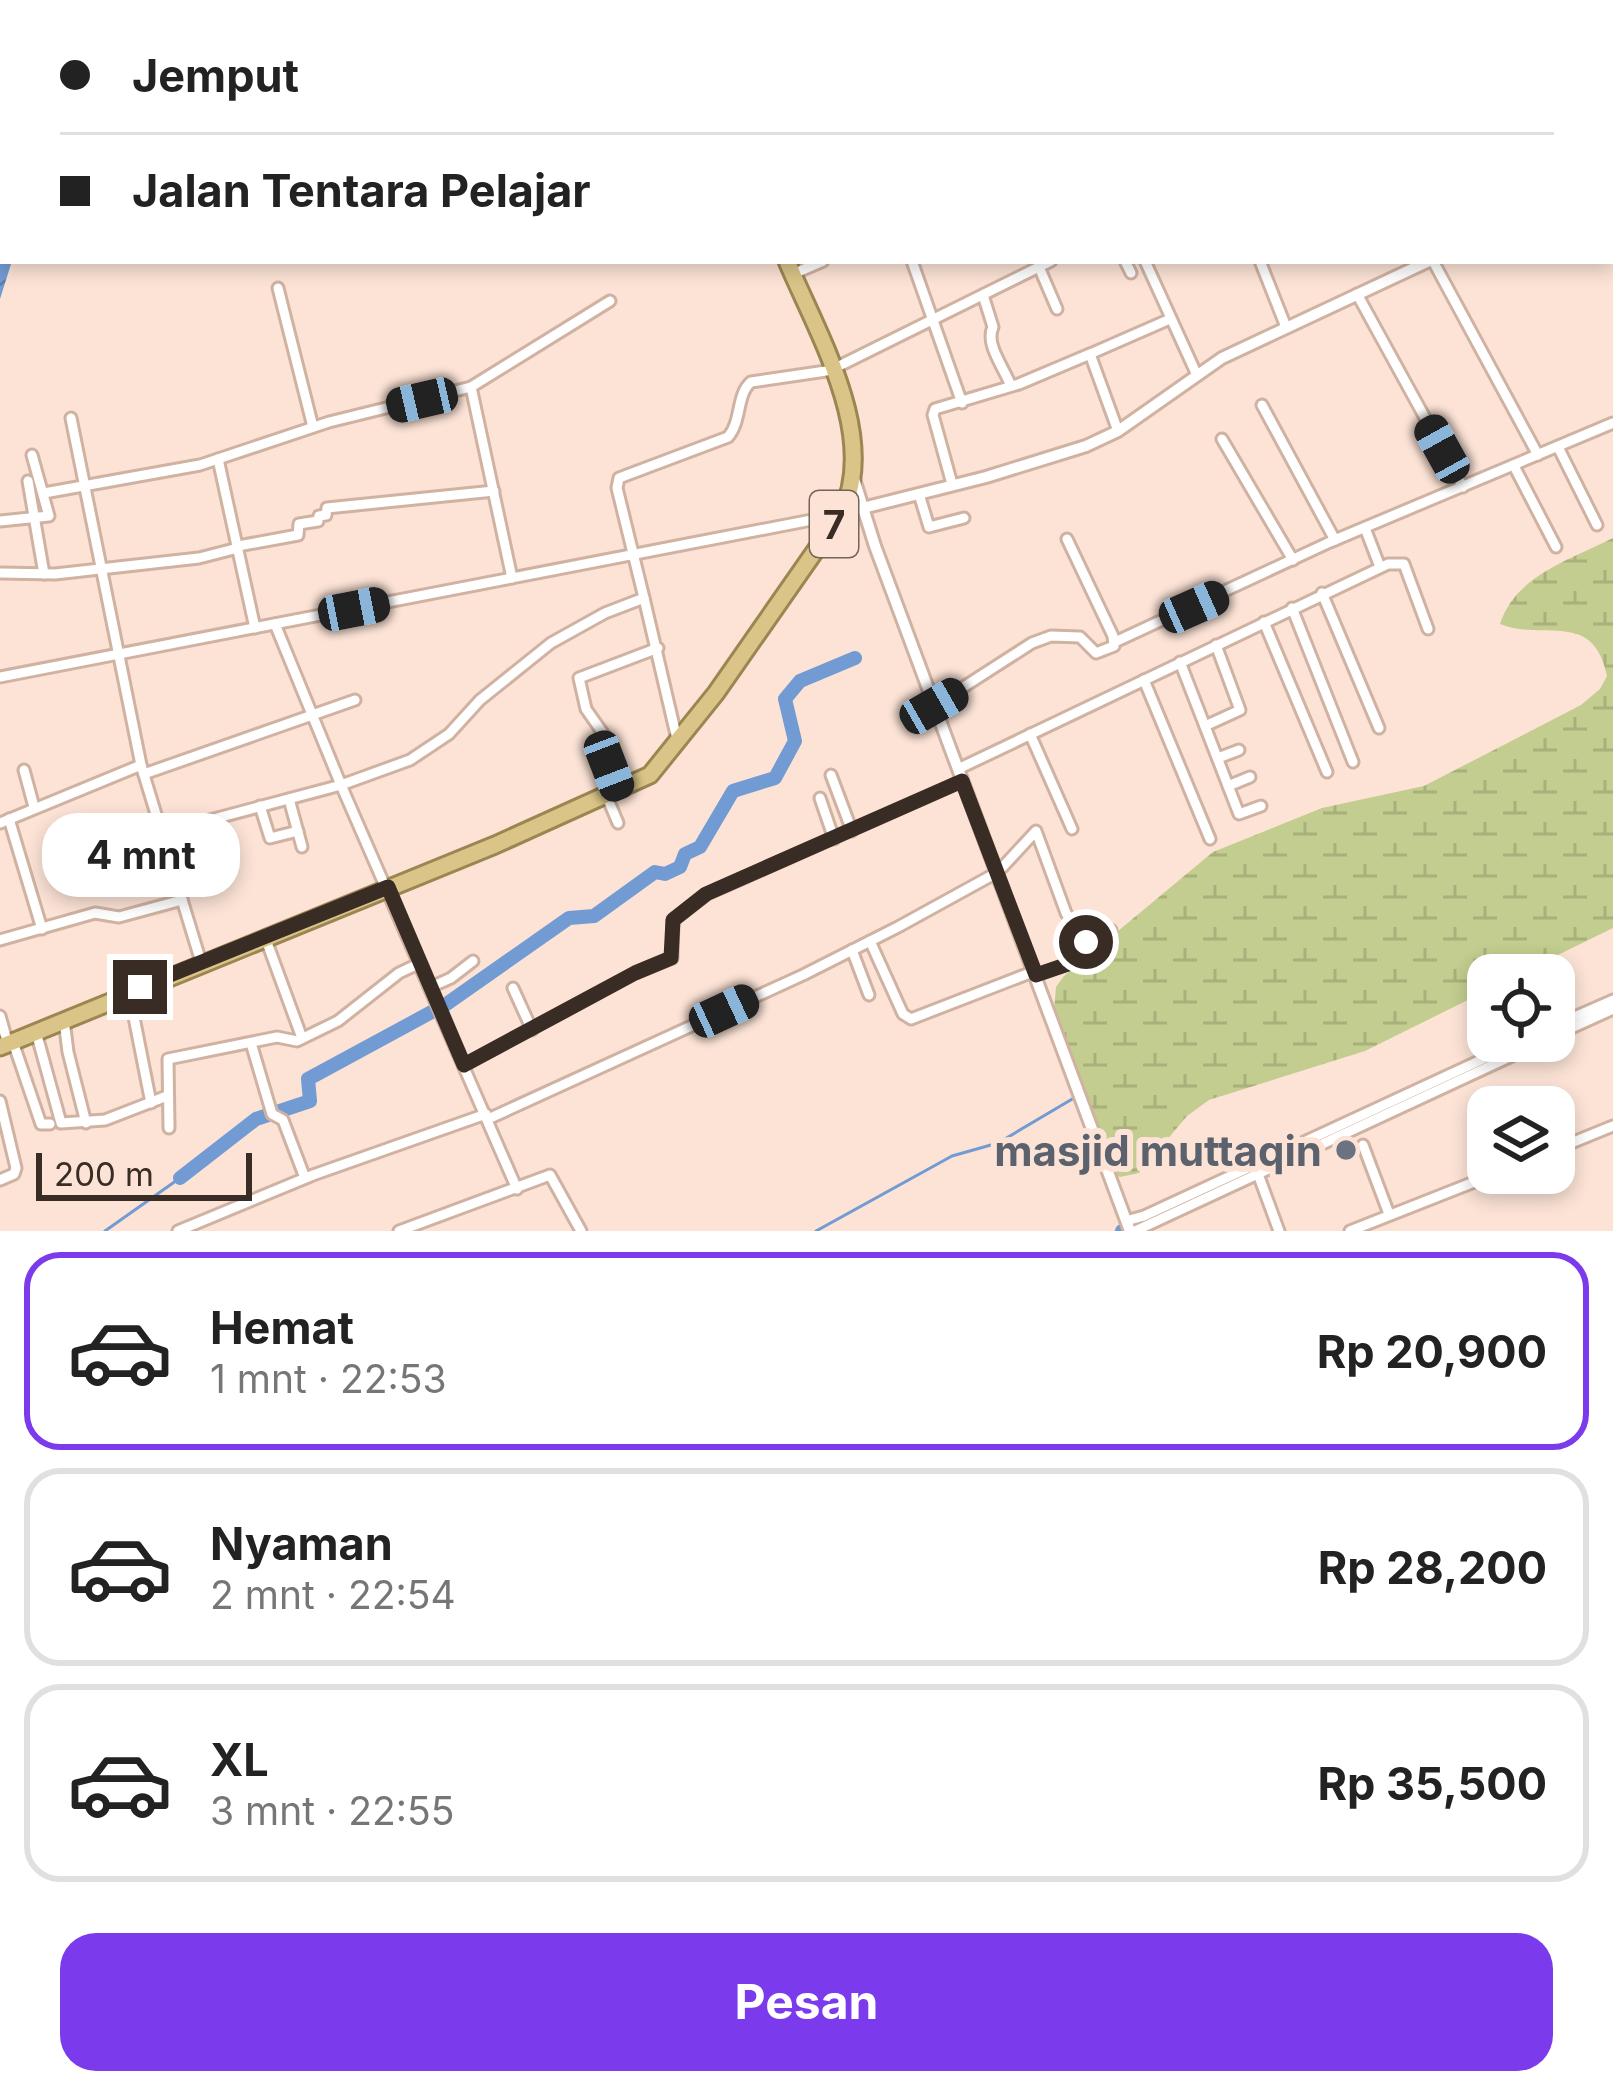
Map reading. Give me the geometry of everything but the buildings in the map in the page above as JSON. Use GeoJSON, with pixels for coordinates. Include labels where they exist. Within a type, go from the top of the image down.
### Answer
{"type":"FeatureCollection","features":[{"type":"Feature","properties":{"kind":"highway","name":"7"},"geometry":{"type":"LineString","coordinates":[[7,1044],[613,794],[656,770],[834,516],[850,475],[850,435],[817,330],[790,267]]}},
{"type":"Feature","properties":{"kind":"street"},"geometry":{"type":"LineString","coordinates":[[913,264],[962,403]]}},
{"type":"Feature","properties":{"kind":"street"},"geometry":{"type":"LineString","coordinates":[[678,743],[617,488],[619,478],[728,437],[740,416],[743,391],[751,382],[830,369],[1045,264]]}},
{"type":"Feature","properties":{"kind":"street"},"geometry":{"type":"LineString","coordinates":[[1127,264],[1131,273]]}},
{"type":"Feature","properties":{"kind":"street"},"geometry":{"type":"LineString","coordinates":[[1146,264],[1196,373]]}},
{"type":"Feature","properties":{"kind":"street"},"geometry":{"type":"LineString","coordinates":[[1261,264],[1286,327]]}},
{"type":"Feature","properties":{"kind":"street"},"geometry":{"type":"LineString","coordinates":[[0,677],[834,516],[1086,446],[1118,431],[1196,373],[1422,264]]}},
{"type":"Feature","properties":{"kind":"street"},"geometry":{"type":"LineString","coordinates":[[1430,264],[1538,455]]}},
{"type":"Feature","properties":{"kind":"street"},"geometry":{"type":"LineString","coordinates":[[1039,267],[1057,309]]}},
{"type":"Feature","properties":{"kind":"street"},"geometry":{"type":"LineString","coordinates":[[278,288],[313,428]]}},
{"type":"Feature","properties":{"kind":"street"},"geometry":{"type":"LineString","coordinates":[[1358,294],[1463,487]]}},
{"type":"Feature","properties":{"kind":"street"},"geometry":{"type":"LineString","coordinates":[[983,295],[993,327],[990,346],[999,353],[1011,386]]}},
{"type":"Feature","properties":{"kind":"street"},"geometry":{"type":"LineString","coordinates":[[44,493],[218,460],[313,428],[471,387],[610,302]]}},
{"type":"Feature","properties":{"kind":"street"},"geometry":{"type":"LineString","coordinates":[[952,484],[933,411],[1011,386],[1170,319]]}},
{"type":"Feature","properties":{"kind":"street"},"geometry":{"type":"LineString","coordinates":[[1090,355],[1118,431]]}},
{"type":"Feature","properties":{"kind":"street"},"geometry":{"type":"LineString","coordinates":[[471,387],[512,578]]}},
{"type":"Feature","properties":{"kind":"street"},"geometry":{"type":"LineString","coordinates":[[1262,405],[1335,540]]}},
{"type":"Feature","properties":{"kind":"street"},"geometry":{"type":"LineString","coordinates":[[71,418],[142,770],[201,962]]}},
{"type":"Feature","properties":{"kind":"street"},"geometry":{"type":"LineString","coordinates":[[934,706],[1045,637],[1080,638],[1096,652],[1335,540],[1613,423]]}},
{"type":"Feature","properties":{"kind":"street"},"geometry":{"type":"LineString","coordinates":[[1222,439],[1293,560]]}},
{"type":"Feature","properties":{"kind":"street"},"geometry":{"type":"LineString","coordinates":[[1558,447],[1598,525]]}},
{"type":"Feature","properties":{"kind":"street"},"geometry":{"type":"LineString","coordinates":[[0,521],[49,516],[32,455]]}},
{"type":"Feature","properties":{"kind":"street"},"geometry":{"type":"LineString","coordinates":[[218,460],[255,628]]}},
{"type":"Feature","properties":{"kind":"street"},"geometry":{"type":"LineString","coordinates":[[1514,466],[1556,547]]}},
{"type":"Feature","properties":{"kind":"street"},"geometry":{"type":"LineString","coordinates":[[850,475],[1130,1227]]}},
{"type":"Feature","properties":{"kind":"street"},"geometry":{"type":"LineString","coordinates":[[28,481],[44,574]]}},
{"type":"Feature","properties":{"kind":"street"},"geometry":{"type":"LineString","coordinates":[[0,573],[44,574],[199,558],[298,535],[299,524],[318,521],[327,508],[494,491]]}},
{"type":"Feature","properties":{"kind":"street"},"geometry":{"type":"LineString","coordinates":[[919,494],[929,527],[964,518]]}},
{"type":"Feature","properties":{"kind":"street"},"geometry":{"type":"LineString","coordinates":[[1365,528],[1380,567]]}},
{"type":"Feature","properties":{"kind":"street"},"geometry":{"type":"LineString","coordinates":[[1067,539],[1115,642]]}},
{"type":"Feature","properties":{"kind":"street"},"geometry":{"type":"LineString","coordinates":[[464,1065],[671,958],[673,920],[706,894],[852,831],[1030,734],[1322,593],[1400,561],[1428,629]]}},
{"type":"Feature","properties":{"kind":"street"},"geometry":{"type":"LineString","coordinates":[[1322,593],[1379,728]]}},
{"type":"Feature","properties":{"kind":"street"},"geometry":{"type":"LineString","coordinates":[[161,833],[378,774],[425,752],[503,679],[551,643],[604,613],[644,598]]}},
{"type":"Feature","properties":{"kind":"street"},"geometry":{"type":"LineString","coordinates":[[1292,608],[1353,762]]}},
{"type":"Feature","properties":{"kind":"street"},"geometry":{"type":"LineString","coordinates":[[1264,622],[1327,772]]}},
{"type":"Feature","properties":{"kind":"street"},"geometry":{"type":"LineString","coordinates":[[275,624],[517,1189]]}},
{"type":"Feature","properties":{"kind":"street"},"geometry":{"type":"LineString","coordinates":[[1204,726],[1240,710],[1216,645]]}},
{"type":"Feature","properties":{"kind":"street"},"geometry":{"type":"LineString","coordinates":[[618,823],[607,739],[586,709],[579,678],[658,648]]}},
{"type":"Feature","properties":{"kind":"street"},"geometry":{"type":"LineString","coordinates":[[1180,662],[1239,814],[1261,806]]}},
{"type":"Feature","properties":{"kind":"street"},"geometry":{"type":"LineString","coordinates":[[1144,680],[1210,839]]}},
{"type":"Feature","properties":{"kind":"street"},"geometry":{"type":"LineString","coordinates":[[42,929],[4,821],[355,700]]}},
{"type":"Feature","properties":{"kind":"street"},"geometry":{"type":"LineString","coordinates":[[1030,734],[1072,829]]}},
{"type":"Feature","properties":{"kind":"street"},"geometry":{"type":"LineString","coordinates":[[1217,758],[1239,750]]}},
{"type":"Feature","properties":{"kind":"street"},"geometry":{"type":"LineString","coordinates":[[24,770],[34,807]]}},
{"type":"Feature","properties":{"kind":"street"},"geometry":{"type":"LineString","coordinates":[[831,775],[852,831]]}},
{"type":"Feature","properties":{"kind":"street"},"geometry":{"type":"LineString","coordinates":[[1228,786],[1250,777]]}},
{"type":"Feature","properties":{"kind":"street"},"geometry":{"type":"LineString","coordinates":[[289,799],[302,847]]}},
{"type":"Feature","properties":{"kind":"street"},"geometry":{"type":"LineString","coordinates":[[820,799],[834,839]]}},
{"type":"Feature","properties":{"kind":"street"},"geometry":{"type":"LineString","coordinates":[[260,806],[271,838],[298,831]]}},
{"type":"Feature","properties":{"kind":"street"},"geometry":{"type":"LineString","coordinates":[[178,1231],[305,1178],[487,1117],[852,950],[998,872],[1038,828],[1066,913],[1087,945]]}},
{"type":"Feature","properties":{"kind":"street"},"geometry":{"type":"LineString","coordinates":[[0,940],[95,913],[119,917],[182,900]]}},
{"type":"Feature","properties":{"kind":"street"},"geometry":{"type":"LineString","coordinates":[[870,941],[910,1019],[1074,962],[1087,945],[1111,930]]}},
{"type":"Feature","properties":{"kind":"street"},"geometry":{"type":"LineString","coordinates":[[266,937],[302,1038]]}},
{"type":"Feature","properties":{"kind":"street"},"geometry":{"type":"LineString","coordinates":[[852,950],[869,994]]}},
{"type":"Feature","properties":{"kind":"street"},"geometry":{"type":"LineString","coordinates":[[431,987],[473,961]]}},
{"type":"Feature","properties":{"kind":"street"},"geometry":{"type":"LineString","coordinates":[[169,1128],[168,1059],[278,1037],[302,1038],[338,1022],[399,973],[420,963]]}},
{"type":"Feature","properties":{"kind":"street"},"geometry":{"type":"LineString","coordinates":[[513,988],[532,1030]]}},
{"type":"Feature","properties":{"kind":"street"},"geometry":{"type":"LineString","coordinates":[[129,992],[151,1103]]}},
{"type":"Feature","properties":{"kind":"street"},"geometry":{"type":"LineString","coordinates":[[1575,1017],[1613,1000]]}},
{"type":"Feature","properties":{"kind":"street"},"geometry":{"type":"LineString","coordinates":[[1575,1026],[1613,1009]]}},
{"type":"Feature","properties":{"kind":"street"},"geometry":{"type":"LineString","coordinates":[[0,1016],[41,1124],[50,1124]]}},
{"type":"Feature","properties":{"kind":"street"},"geometry":{"type":"LineString","coordinates":[[64,1020],[86,1123]]}},
{"type":"Feature","properties":{"kind":"street"},"geometry":{"type":"LineString","coordinates":[[36,1032],[60,1121],[86,1123],[167,1096]]}},
{"type":"Feature","properties":{"kind":"street"},"geometry":{"type":"LineString","coordinates":[[251,1043],[272,1113],[283,1120],[305,1178]]}},
{"type":"Feature","properties":{"kind":"street"},"geometry":{"type":"LineString","coordinates":[[1130,1227],[1144,1216],[1477,1062]]}},
{"type":"Feature","properties":{"kind":"street"},"geometry":{"type":"LineString","coordinates":[[1130,1227],[1258,1174],[1499,1062]]}},
{"type":"Feature","properties":{"kind":"street"},"geometry":{"type":"LineString","coordinates":[[0,1101],[16,1168],[0,1180]]}},
{"type":"Feature","properties":{"kind":"street"},"geometry":{"type":"LineString","coordinates":[[1575,1141],[1613,1126]]}},
{"type":"Feature","properties":{"kind":"street"},"geometry":{"type":"LineString","coordinates":[[1363,1145],[1389,1214]]}},
{"type":"Feature","properties":{"kind":"street"},"geometry":{"type":"LineString","coordinates":[[1258,1174],[1280,1231]]}},
{"type":"Feature","properties":{"kind":"street"},"geometry":{"type":"LineString","coordinates":[[400,1231],[552,1175],[581,1231]]}},
{"type":"Feature","properties":{"kind":"street"},"geometry":{"type":"LineString","coordinates":[[1350,1231],[1467,1184]]}},
{"type":"Feature","properties":{"kind":"green space"},"geometry":{"type":"Polygon","coordinates":[[[1613,538],[1613,928],[1560,954],[1467,954],[1467,1000],[1365,1051],[1209,1100],[1187,1116],[1139,1173],[1114,1174],[1054,1011],[1056,987],[1064,976],[1213,852],[1322,808],[1424,786],[1581,705],[1607,676],[1591,642],[1565,632],[1500,624],[1518,593],[1563,562],[1613,538]]]}},
{"type":"Feature","properties":{"kind":"water"},"geometry":{"type":"Polygon","coordinates":[[[0,264],[11,264],[0,299],[0,264]]]}},
{"type":"Feature","properties":{"kind":"waterway"},"geometry":{"type":"LineString","coordinates":[[445,1005],[569,918],[594,916],[655,872],[665,874],[680,867],[685,854],[700,847],[733,791],[775,778],[795,741],[785,699],[800,681],[855,658]]}},
{"type":"Feature","properties":{"kind":"waterway"},"geometry":{"type":"LineString","coordinates":[[180,1178],[256,1119],[310,1101],[308,1079],[439,1008]]}},
{"type":"Feature","properties":{"kind":"waterway"},"geometry":{"type":"LineString","coordinates":[[816,1231],[952,1156],[998,1143],[1074,1098]]}},
{"type":"Feature","properties":{"kind":"waterway"},"geometry":{"type":"LineString","coordinates":[[105,1231],[180,1178]]}},
{"type":"Feature","properties":{"kind":"waterway"},"geometry":{"type":"LineString","coordinates":[[1122,1231],[1193,1200]]}},
{"type":"Feature","properties":{"kind":"place","name":"masjid muttaqin"},"geometry":{"type":"Point","coordinates":[1346,1150]}},
{"type":"Feature","properties":{"kind":"route"},"geometry":{"type":"LineString","coordinates":[[140,987],[388,887],[464,1065],[671,958],[673,920],[706,894],[962,781],[1036,975],[1074,962],[1086,942]]}}]}
